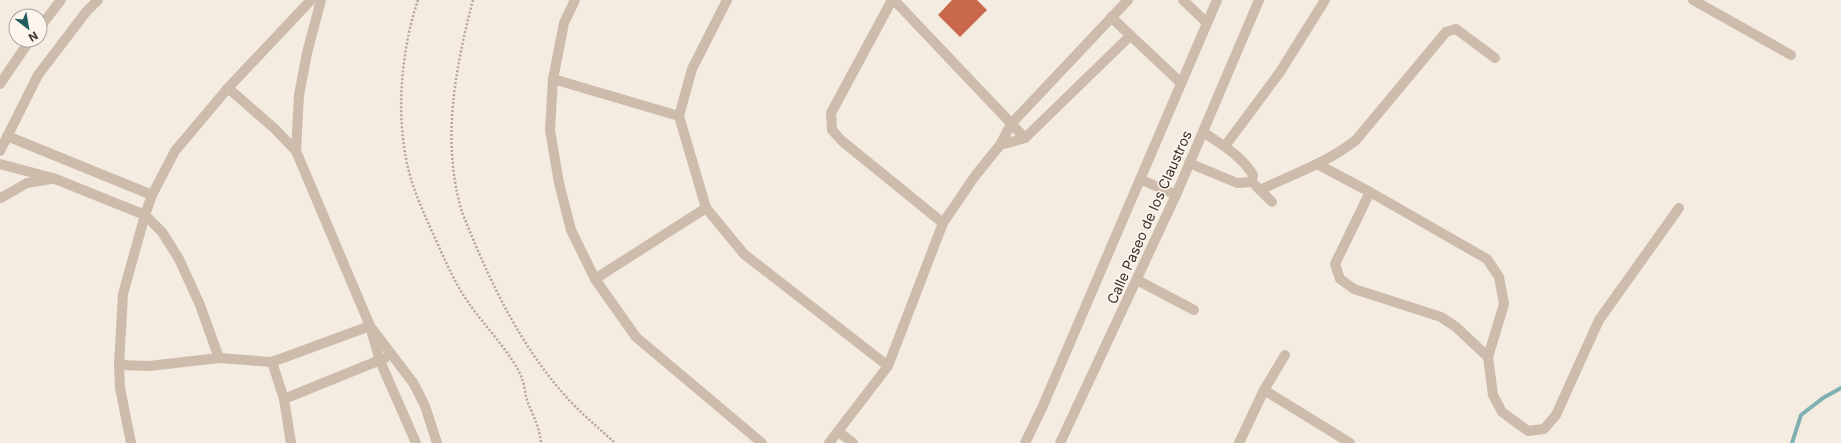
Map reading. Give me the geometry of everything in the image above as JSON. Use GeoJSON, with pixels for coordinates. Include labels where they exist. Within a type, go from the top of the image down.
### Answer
{"type":"FeatureCollection","features":[{"type":"Feature","properties":{"kind":"street"},"geometry":{"type":"LineString","coordinates":[[48,17],[61,0]]}},
{"type":"Feature","properties":{"kind":"street"},"geometry":{"type":"LineString","coordinates":[[0,151],[38,74],[86,12],[98,0]]}},
{"type":"Feature","properties":{"kind":"street"},"geometry":{"type":"LineString","coordinates":[[131,443],[120,388],[119,365],[124,294],[145,215],[152,195],[175,151],[228,88],[311,0]]}},
{"type":"Feature","properties":{"kind":"street"},"geometry":{"type":"LineString","coordinates":[[296,151],[299,95],[307,53],[321,0]]}},
{"type":"Feature","properties":{"kind":"street"},"geometry":{"type":"LineString","coordinates":[[575,0],[564,23],[553,80],[550,130],[559,183],[571,230],[595,280],[636,337],[762,443]]}},
{"type":"Feature","properties":{"kind":"street"},"geometry":{"type":"LineString","coordinates":[[728,0],[692,69],[679,116],[706,208],[744,254],[888,366]]}},
{"type":"Feature","properties":{"kind":"street"},"geometry":{"type":"LineString","coordinates":[[943,223],[842,141],[832,130],[831,113],[893,0],[1025,138]]}},
{"type":"Feature","properties":{"kind":"street"},"geometry":{"type":"LineString","coordinates":[[1183,0],[1206,22]]}},
{"type":"Feature","properties":{"kind":"street","name":"Calle Paseo de los Claustros"},"geometry":{"type":"LineString","coordinates":[[1025,443],[1042,408],[1206,22],[1217,0]]}},
{"type":"Feature","properties":{"kind":"street","name":"Calle Paseo de los Claustros"},"geometry":{"type":"LineString","coordinates":[[1060,443],[1176,195],[1259,0]]}},
{"type":"Feature","properties":{"kind":"street"},"geometry":{"type":"LineString","coordinates":[[1225,146],[1280,72],[1325,0]]}},
{"type":"Feature","properties":{"kind":"street"},"geometry":{"type":"LineString","coordinates":[[1694,0],[1791,55]]}},
{"type":"Feature","properties":{"kind":"street"},"geometry":{"type":"LineString","coordinates":[[829,443],[839,432],[888,366],[943,223],[975,176],[1000,145],[1011,124],[1112,17],[1124,1]]}},
{"type":"Feature","properties":{"kind":"street"},"geometry":{"type":"LineString","coordinates":[[1112,17],[1130,36],[1181,83]]}},
{"type":"Feature","properties":{"kind":"street"},"geometry":{"type":"LineString","coordinates":[[1260,190],[1342,151],[1356,140],[1446,32],[1456,29],[1495,58]]}},
{"type":"Feature","properties":{"kind":"street"},"geometry":{"type":"LineString","coordinates":[[1000,145],[1025,138],[1130,36]]}},
{"type":"Feature","properties":{"kind":"street"},"geometry":{"type":"LineString","coordinates":[[0,84],[4,69],[23,48]]}},
{"type":"Feature","properties":{"kind":"street"},"geometry":{"type":"LineString","coordinates":[[553,80],[679,116]]}},
{"type":"Feature","properties":{"kind":"street"},"geometry":{"type":"LineString","coordinates":[[228,88],[275,129],[296,151],[370,326],[380,361],[416,443]]}},
{"type":"Feature","properties":{"kind":"street"},"geometry":{"type":"LineString","coordinates":[[1203,132],[1225,146],[1248,166],[1253,175],[1252,182]]}},
{"type":"Feature","properties":{"kind":"street"},"geometry":{"type":"LineString","coordinates":[[7,136],[152,195]]}},
{"type":"Feature","properties":{"kind":"street"},"geometry":{"type":"LineString","coordinates":[[1189,163],[1237,183],[1252,182],[1272,202]]}},
{"type":"Feature","properties":{"kind":"street"},"geometry":{"type":"LineString","coordinates":[[0,164],[53,178],[145,215],[162,232],[179,259],[200,305],[219,358]]}},
{"type":"Feature","properties":{"kind":"street"},"geometry":{"type":"LineString","coordinates":[[1317,164],[1370,192],[1486,260],[1499,277],[1504,304],[1488,357],[1493,395],[1502,412],[1528,431],[1544,429],[1556,415],[1599,320],[1679,208]]}},
{"type":"Feature","properties":{"kind":"street"},"geometry":{"type":"LineString","coordinates":[[1,198],[27,183],[53,178]]}},
{"type":"Feature","properties":{"kind":"street"},"geometry":{"type":"LineString","coordinates":[[1140,179],[1176,195]]}},
{"type":"Feature","properties":{"kind":"street"},"geometry":{"type":"LineString","coordinates":[[1370,192],[1334,264],[1340,279],[1354,289],[1441,317],[1456,327],[1488,357]]}},
{"type":"Feature","properties":{"kind":"street"},"geometry":{"type":"LineString","coordinates":[[595,280],[706,208]]}},
{"type":"Feature","properties":{"kind":"street"},"geometry":{"type":"LineString","coordinates":[[1137,280],[1194,310]]}},
{"type":"Feature","properties":{"kind":"street"},"geometry":{"type":"LineString","coordinates":[[370,326],[414,384],[425,406],[437,443]]}},
{"type":"Feature","properties":{"kind":"street"},"geometry":{"type":"LineString","coordinates":[[119,365],[149,366],[219,358],[272,362],[370,326]]}},
{"type":"Feature","properties":{"kind":"street"},"geometry":{"type":"LineString","coordinates":[[284,399],[380,361],[392,354]]}},
{"type":"Feature","properties":{"kind":"street"},"geometry":{"type":"LineString","coordinates":[[1239,443],[1264,390],[1285,355]]}},
{"type":"Feature","properties":{"kind":"street"},"geometry":{"type":"LineString","coordinates":[[272,362],[284,399],[291,443]]}},
{"type":"Feature","properties":{"kind":"street"},"geometry":{"type":"LineString","coordinates":[[1264,390],[1350,443]]}},
{"type":"Feature","properties":{"kind":"street"},"geometry":{"type":"LineString","coordinates":[[839,432],[853,443]]}},
{"type":"Feature","properties":{"kind":"path"},"geometry":{"type":"LineString","coordinates":[[418,0],[406,48],[402,110],[404,144],[413,187],[454,280],[469,304],[516,366],[522,379],[527,400],[537,422],[541,443]]}},
{"type":"Feature","properties":{"kind":"path"},"geometry":{"type":"LineString","coordinates":[[473,0],[460,49],[453,93],[451,122],[453,161],[462,212],[493,286],[517,330],[541,365],[570,401],[615,443]]}},
{"type":"Feature","properties":{"kind":"building"},"geometry":{"type":"Polygon","coordinates":[[[952,0],[977,0],[987,10],[960,37],[938,15],[952,0]]]}},
{"type":"Feature","properties":{"kind":"waterway"},"geometry":{"type":"LineString","coordinates":[[1792,443],[1801,415],[1823,398],[1841,388]]}}]}
